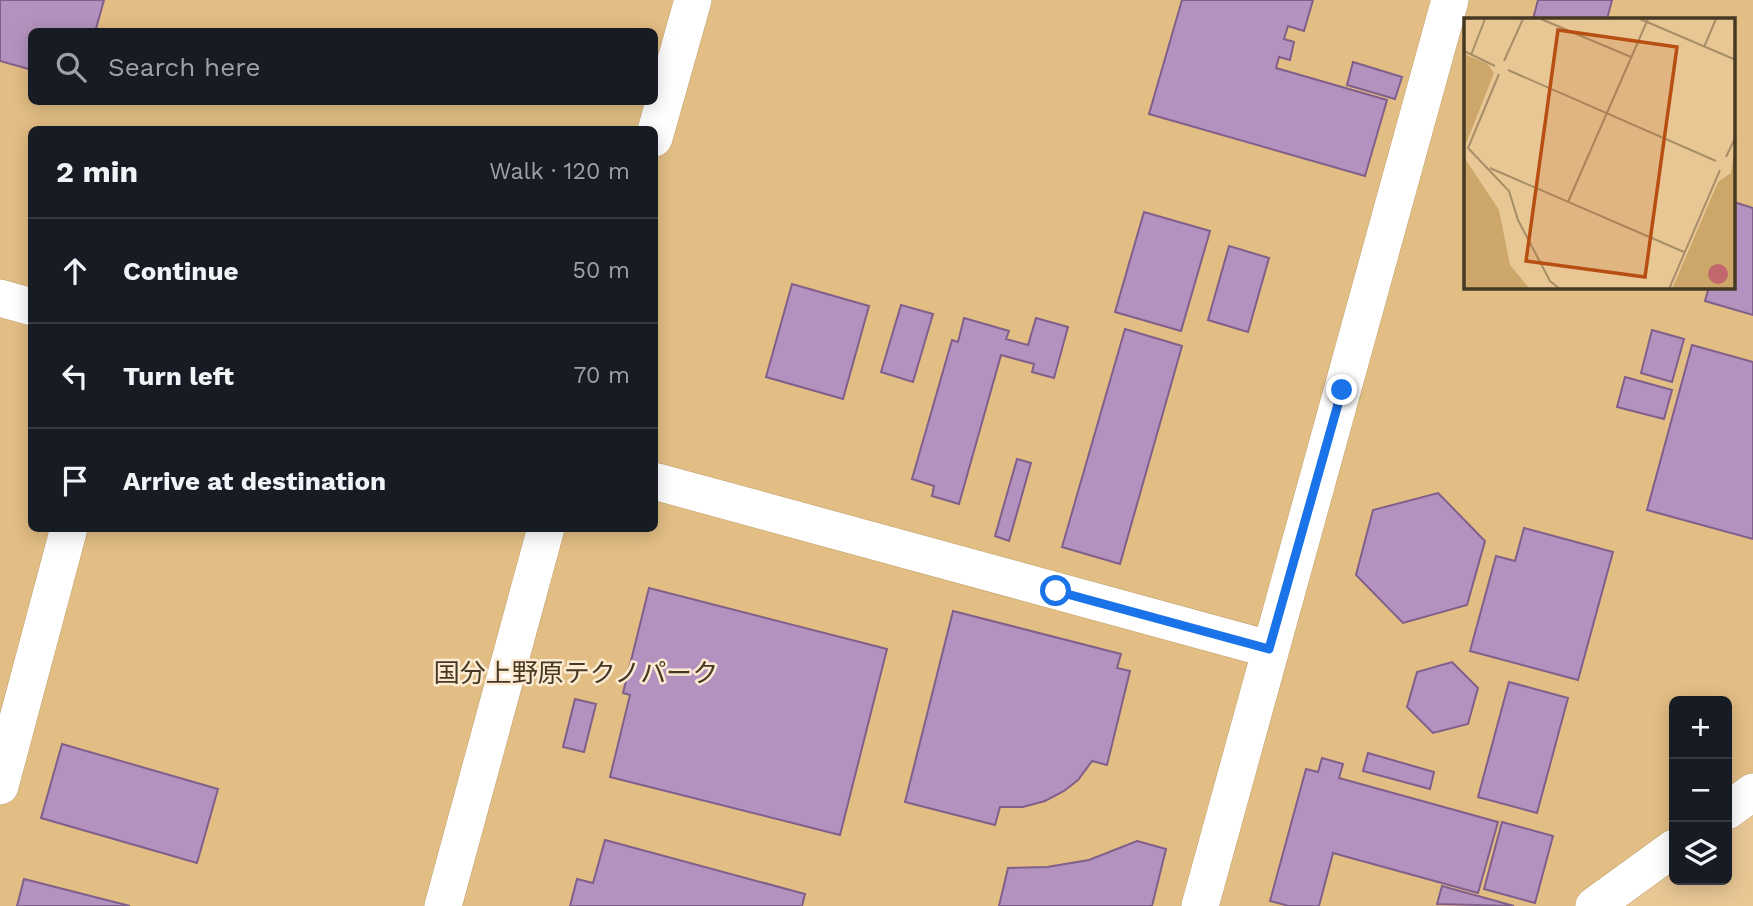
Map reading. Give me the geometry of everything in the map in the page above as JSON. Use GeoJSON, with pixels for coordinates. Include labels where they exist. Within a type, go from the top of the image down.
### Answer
{"type":"FeatureCollection","features":[{"type":"Feature","properties":{"kind":"street"},"geometry":{"type":"LineString","coordinates":[[657,126],[693,0]]}},
{"type":"Feature","properties":{"kind":"street"},"geometry":{"type":"LineString","coordinates":[[1200,906],[1450,0]]}},
{"type":"Feature","properties":{"kind":"street"},"geometry":{"type":"LineString","coordinates":[[0,298],[28,306]]}},
{"type":"Feature","properties":{"kind":"street"},"geometry":{"type":"LineString","coordinates":[[658,482],[1269,649]]}},
{"type":"Feature","properties":{"kind":"street"},"geometry":{"type":"LineString","coordinates":[[0,786],[68,532]]}},
{"type":"Feature","properties":{"kind":"street"},"geometry":{"type":"LineString","coordinates":[[443,906],[545,532]]}},
{"type":"Feature","properties":{"kind":"street"},"geometry":{"type":"LineString","coordinates":[[1732,807],[1753,792]]}},
{"type":"Feature","properties":{"kind":"street"},"geometry":{"type":"LineString","coordinates":[[1594,906],[1669,852]]}},
{"type":"Feature","properties":{"kind":"shaded area"},"geometry":{"type":"Polygon","coordinates":[[[0,0],[1753,0],[1753,810],[1732,825],[1732,696],[1669,696],[1669,871],[1621,906],[0,906],[0,0]]]}},
{"type":"Feature","properties":{"kind":"building"},"geometry":{"type":"Polygon","coordinates":[[[0,0],[104,0],[96,28],[28,28],[28,69],[0,61],[0,0]]]}},
{"type":"Feature","properties":{"kind":"building"},"geometry":{"type":"Polygon","coordinates":[[[1182,0],[1313,0],[1304,31],[1288,26],[1284,39],[1294,42],[1290,60],[1279,57],[1276,68],[1387,100],[1365,176],[1149,114],[1182,0]]]}},
{"type":"Feature","properties":{"kind":"building"},"geometry":{"type":"Polygon","coordinates":[[[1538,0],[1612,0],[1607,18],[1533,18],[1538,0]]]}},
{"type":"Feature","properties":{"kind":"building"},"geometry":{"type":"Polygon","coordinates":[[[1353,62],[1402,77],[1395,99],[1347,85],[1353,62]]]}},
{"type":"Feature","properties":{"kind":"building"},"geometry":{"type":"Polygon","coordinates":[[[1736,203],[1753,208],[1753,315],[1705,301],[1708,289],[1736,289],[1736,203]]]}},
{"type":"Feature","properties":{"kind":"building"},"geometry":{"type":"Polygon","coordinates":[[[1144,212],[1210,231],[1181,331],[1115,312],[1144,212]]]}},
{"type":"Feature","properties":{"kind":"building"},"geometry":{"type":"Polygon","coordinates":[[[1229,246],[1269,258],[1248,332],[1208,320],[1229,246]]]}},
{"type":"Feature","properties":{"kind":"building"},"geometry":{"type":"Polygon","coordinates":[[[792,284],[869,306],[843,399],[766,377],[792,284]]]}},
{"type":"Feature","properties":{"kind":"building"},"geometry":{"type":"Polygon","coordinates":[[[901,305],[933,314],[913,382],[881,372],[901,305]]]}},
{"type":"Feature","properties":{"kind":"building"},"geometry":{"type":"Polygon","coordinates":[[[964,318],[1009,331],[1006,339],[1028,345],[1036,318],[1068,327],[1054,378],[1032,372],[1034,364],[1001,355],[959,504],[932,496],[934,486],[912,479],[952,340],[958,342],[964,318]]]}},
{"type":"Feature","properties":{"kind":"building"},"geometry":{"type":"Polygon","coordinates":[[[1125,329],[1182,346],[1120,564],[1062,547],[1125,329]]]}},
{"type":"Feature","properties":{"kind":"building"},"geometry":{"type":"Polygon","coordinates":[[[1652,330],[1684,339],[1672,382],[1641,373],[1652,330]]]}},
{"type":"Feature","properties":{"kind":"building"},"geometry":{"type":"Polygon","coordinates":[[[1692,345],[1753,362],[1753,539],[1647,510],[1692,345]]]}},
{"type":"Feature","properties":{"kind":"building"},"geometry":{"type":"Polygon","coordinates":[[[1625,377],[1672,390],[1664,419],[1617,407],[1625,377]]]}},
{"type":"Feature","properties":{"kind":"building"},"geometry":{"type":"Polygon","coordinates":[[[1017,459],[1031,463],[1009,541],[995,536],[1017,459]]]}},
{"type":"Feature","properties":{"kind":"building"},"geometry":{"type":"Polygon","coordinates":[[[1438,493],[1485,541],[1467,605],[1403,623],[1356,575],[1373,510],[1438,493]]]}},
{"type":"Feature","properties":{"kind":"building"},"geometry":{"type":"Polygon","coordinates":[[[1524,528],[1613,552],[1578,680],[1470,651],[1496,556],[1515,561],[1524,528]]]}},
{"type":"Feature","properties":{"kind":"building"},"geometry":{"type":"Polygon","coordinates":[[[649,588],[887,649],[840,835],[610,777],[630,695],[623,693],[649,588]]]}},
{"type":"Feature","properties":{"kind":"building"},"geometry":{"type":"Polygon","coordinates":[[[953,611],[1121,654],[1117,668],[1130,671],[1107,765],[1092,761],[1078,780],[1045,801],[1023,807],[1000,807],[995,825],[905,802],[953,611]]]}},
{"type":"Feature","properties":{"kind":"building"},"geometry":{"type":"Polygon","coordinates":[[[1452,662],[1478,688],[1468,724],[1433,733],[1407,707],[1417,672],[1452,662]]]}},
{"type":"Feature","properties":{"kind":"building"},"geometry":{"type":"Polygon","coordinates":[[[1509,682],[1568,698],[1537,813],[1478,797],[1509,682]]]}},
{"type":"Feature","properties":{"kind":"building"},"geometry":{"type":"Polygon","coordinates":[[[575,699],[596,704],[584,752],[563,747],[575,699]]]}},
{"type":"Feature","properties":{"kind":"building"},"geometry":{"type":"Polygon","coordinates":[[[62,744],[218,789],[197,863],[41,818],[62,744]]]}},
{"type":"Feature","properties":{"kind":"building"},"geometry":{"type":"Polygon","coordinates":[[[1368,753],[1434,772],[1430,789],[1363,771],[1368,753]]]}},
{"type":"Feature","properties":{"kind":"building"},"geometry":{"type":"Polygon","coordinates":[[[1322,758],[1343,764],[1339,778],[1498,822],[1478,893],[1333,853],[1319,906],[1289,906],[1270,901],[1306,769],[1318,772],[1322,758]]]}},
{"type":"Feature","properties":{"kind":"building"},"geometry":{"type":"Polygon","coordinates":[[[1502,822],[1553,836],[1535,903],[1484,889],[1502,822]]]}},
{"type":"Feature","properties":{"kind":"building"},"geometry":{"type":"Polygon","coordinates":[[[605,840],[805,894],[802,906],[570,906],[577,879],[593,883],[605,840]]]}},
{"type":"Feature","properties":{"kind":"building"},"geometry":{"type":"Polygon","coordinates":[[[1137,841],[1166,849],[1152,906],[999,906],[1008,868],[1047,867],[1089,860],[1137,841]]]}},
{"type":"Feature","properties":{"kind":"building"},"geometry":{"type":"Polygon","coordinates":[[[24,879],[130,906],[17,906],[24,879]]]}},
{"type":"Feature","properties":{"kind":"building"},"geometry":{"type":"Polygon","coordinates":[[[1442,886],[1514,906],[1437,904],[1442,886]]]}},
{"type":"Feature","properties":{"kind":"district","name":"国分上野原テクノパーク"},"geometry":{"type":"Point","coordinates":[576,673]}},
{"type":"Feature","properties":{"kind":"route"},"geometry":{"type":"LineString","coordinates":[[1056,591],[1269,649],[1342,390]]}}]}
